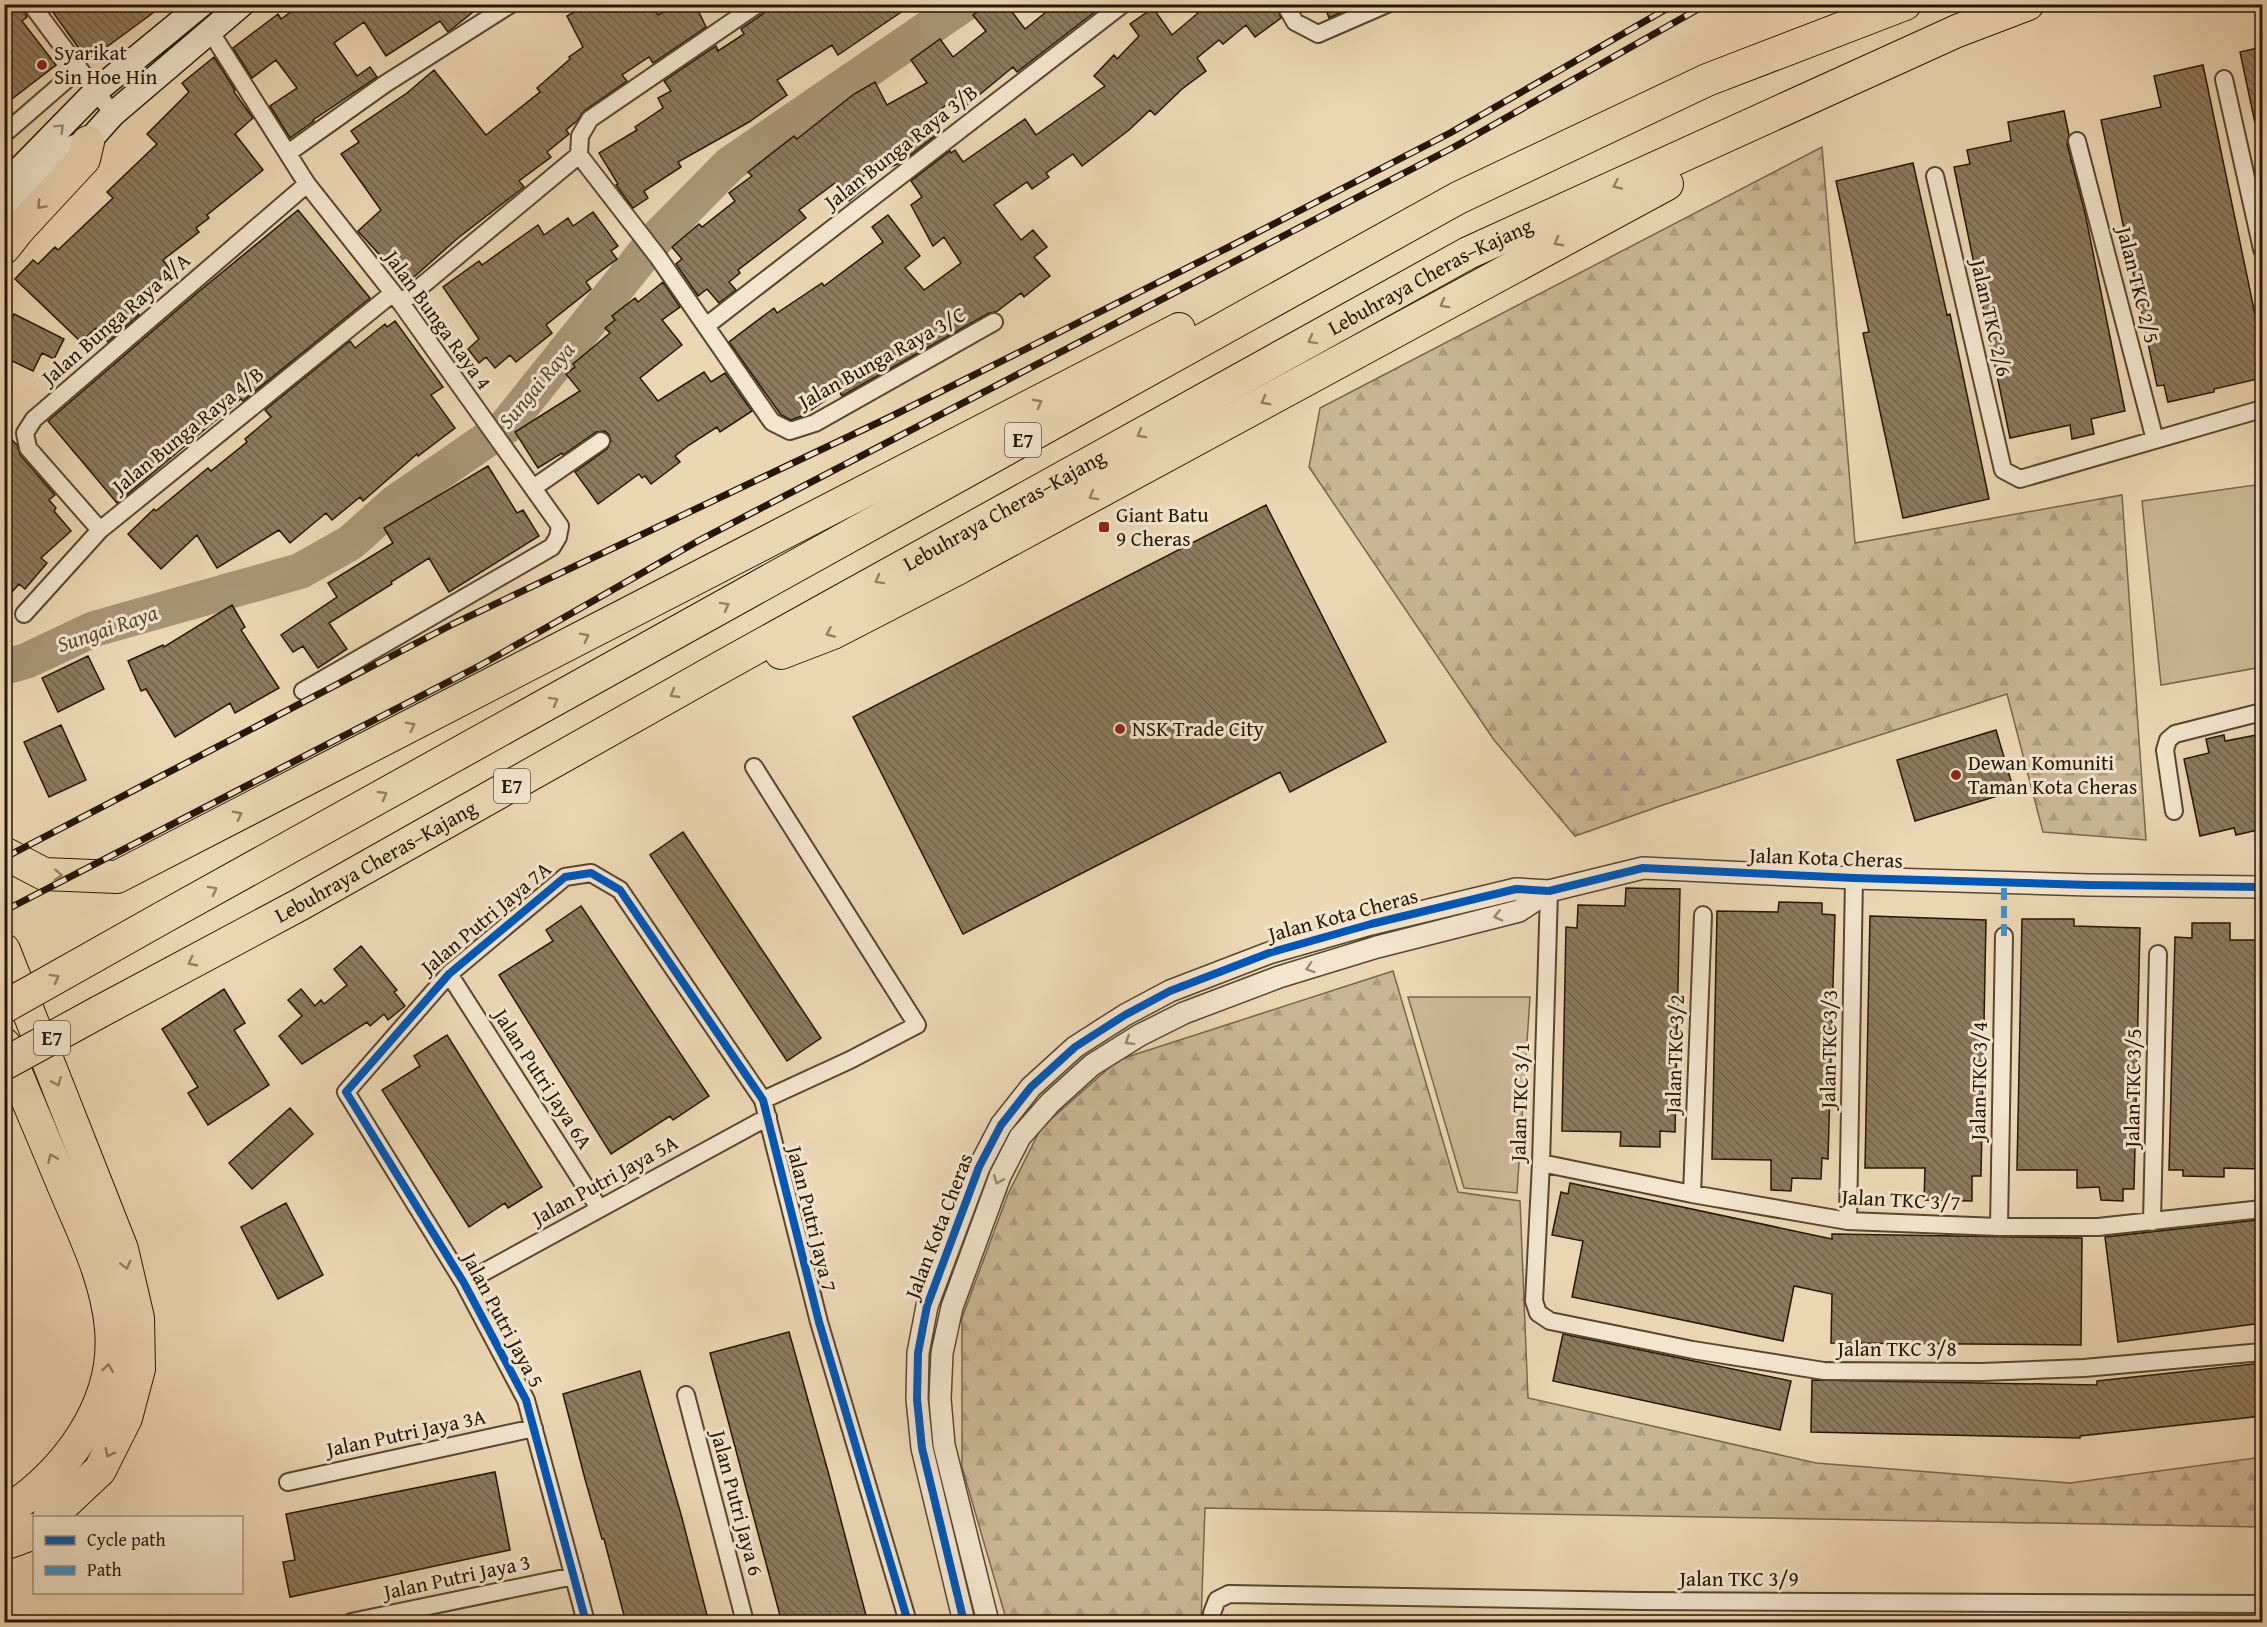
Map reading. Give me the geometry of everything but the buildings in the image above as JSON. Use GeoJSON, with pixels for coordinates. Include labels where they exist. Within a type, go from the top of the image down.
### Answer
{"type":"FeatureCollection","features":[{"type":"Feature","properties":{"kind":"highway","name":"E7"},"geometry":{"type":"LineString","coordinates":[[4,1007],[1458,198],[1707,80],[1905,4]]}},
{"type":"Feature","properties":{"kind":"highway","name":"Lebuhraya Cheras–Kajang"},"geometry":{"type":"LineString","coordinates":[[4,1064],[299,905],[725,665],[1468,253],[1957,31],[2028,4]]}},
{"type":"Feature","properties":{"kind":"highway"},"geometry":{"type":"LineString","coordinates":[[4,248],[84,159],[88,142]]}},
{"type":"Feature","properties":{"kind":"highway"},"geometry":{"type":"LineString","coordinates":[[4,854],[44,874],[117,878],[968,440],[1400,214],[1458,198]]}},
{"type":"Feature","properties":{"kind":"highway"},"geometry":{"type":"LineString","coordinates":[[4,950],[122,1250],[138,1318],[139,1369],[126,1418],[100,1470],[51,1516]]}},
{"type":"Feature","properties":{"kind":"highway"},"geometry":{"type":"LineString","coordinates":[[4,1044],[101,1278],[111,1330],[109,1369],[98,1408],[74,1450],[50,1478],[4,1513]]}},
{"type":"Feature","properties":{"kind":"highway"},"geometry":{"type":"LineString","coordinates":[[4,1544],[33,1531]]}},
{"type":"Feature","properties":{"kind":"main road"},"geometry":{"type":"LineString","coordinates":[[4,212],[68,150],[88,142],[112,114],[242,4]]}},
{"type":"Feature","properties":{"kind":"main road"},"geometry":{"type":"LineString","coordinates":[[4,184],[95,92],[195,10]]}},
{"type":"Feature","properties":{"kind":"street"},"geometry":{"type":"LineString","coordinates":[[30,4],[112,114]]}},
{"type":"Feature","properties":{"kind":"street"},"geometry":{"type":"LineString","coordinates":[[288,153],[385,84],[511,4]]}},
{"type":"Feature","properties":{"kind":"street"},"geometry":{"type":"LineString","coordinates":[[706,326],[657,256],[579,155],[580,136],[591,118],[758,4]]}},
{"type":"Feature","properties":{"kind":"street","name":"Jalan Bunga Raya 3/B"},"geometry":{"type":"LineString","coordinates":[[706,326],[1123,4]]}},
{"type":"Feature","properties":{"kind":"street"},"geometry":{"type":"LineString","coordinates":[[1285,4],[1295,22],[1318,34],[1387,4]]}},
{"type":"Feature","properties":{"kind":"street","name":"Jalan Bunga Raya 4"},"geometry":{"type":"LineString","coordinates":[[210,32],[307,184],[397,298],[560,526],[558,537],[552,547],[303,691]]}},
{"type":"Feature","properties":{"kind":"street"},"geometry":{"type":"LineString","coordinates":[[4,134],[79,69]]}},
{"type":"Feature","properties":{"kind":"street"},"geometry":{"type":"LineString","coordinates":[[2224,79],[2262,249]]}},
{"type":"Feature","properties":{"kind":"street","name":"Jalan TKC 2/5"},"geometry":{"type":"LineString","coordinates":[[2078,141],[2155,440]]}},
{"type":"Feature","properties":{"kind":"street","name":"Jalan Bunga Raya 4/B"},"geometry":{"type":"LineString","coordinates":[[24,614],[100,530],[579,155]]}},
{"type":"Feature","properties":{"kind":"street","name":"Jalan TKC 2/6"},"geometry":{"type":"LineString","coordinates":[[1935,176],[2003,470],[2020,479],[2155,440]]}},
{"type":"Feature","properties":{"kind":"street","name":"Jalan Bunga Raya 4/A"},"geometry":{"type":"LineString","coordinates":[[100,530],[28,448],[25,433],[34,419],[307,184]]}},
{"type":"Feature","properties":{"kind":"street","name":"Jalan Bunga Raya 3/C"},"geometry":{"type":"LineString","coordinates":[[706,326],[772,422],[790,431],[815,423],[994,322]]}},
{"type":"Feature","properties":{"kind":"street"},"geometry":{"type":"LineString","coordinates":[[2155,440],[2262,409]]}},
{"type":"Feature","properties":{"kind":"street"},"geometry":{"type":"LineString","coordinates":[[533,488],[601,441]]}},
{"type":"Feature","properties":{"kind":"street"},"geometry":{"type":"LineString","coordinates":[[2174,811],[2165,750],[2168,740],[2175,734],[2262,712]]}},
{"type":"Feature","properties":{"kind":"street"},"geometry":{"type":"LineString","coordinates":[[754,768],[917,1025],[850,1060],[763,1100]]}},
{"type":"Feature","properties":{"kind":"street","name":"Jalan Kota Cheras"},"geometry":{"type":"LineString","coordinates":[[964,1623],[922,1448],[917,1399],[918,1353],[927,1306],[979,1167],[1001,1125],[1031,1087],[1075,1047],[1125,1014],[1170,990],[1269,953],[1371,924],[1516,889],[1549,891],[1643,868],[1854,878],[2089,885],[2262,887]]}},
{"type":"Feature","properties":{"kind":"street","name":"Jalan Putri Jaya 7"},"geometry":{"type":"LineString","coordinates":[[591,873],[620,890],[763,1100],[819,1322],[908,1623]]}},
{"type":"Feature","properties":{"kind":"street","name":"Jalan Putri Jaya 7A"},"geometry":{"type":"LineString","coordinates":[[346,1092],[449,974],[565,877],[591,873]]}},
{"type":"Feature","properties":{"kind":"street","name":"Jalan TKC 3/3"},"geometry":{"type":"LineString","coordinates":[[1848,1221],[1854,878]]}},
{"type":"Feature","properties":{"kind":"street","name":"Jalan Kota Cheras"},"geometry":{"type":"LineString","coordinates":[[988,1623],[944,1445],[940,1399],[942,1353],[952,1307],[1000,1176],[1020,1137],[1050,1103],[1092,1065],[1140,1035],[1184,1013],[1279,977],[1377,947],[1519,911],[1549,891]]}},
{"type":"Feature","properties":{"kind":"street","name":"Jalan TKC 3/1"},"geometry":{"type":"LineString","coordinates":[[1538,1313],[1534,1300],[1541,1163],[1549,891]]}},
{"type":"Feature","properties":{"kind":"street","name":"Jalan TKC 3/2"},"geometry":{"type":"LineString","coordinates":[[1692,1194],[1703,915]]}},
{"type":"Feature","properties":{"kind":"street","name":"Jalan TKC 3/4"},"geometry":{"type":"LineString","coordinates":[[1999,1227],[2004,936]]}},
{"type":"Feature","properties":{"kind":"street","name":"Jalan TKC 3/5"},"geometry":{"type":"LineString","coordinates":[[2152,1222],[2158,954]]}},
{"type":"Feature","properties":{"kind":"street","name":"Jalan Putri Jaya 6A"},"geometry":{"type":"LineString","coordinates":[[449,974],[598,1208]]}},
{"type":"Feature","properties":{"kind":"street","name":"Jalan Putri Jaya 5"},"geometry":{"type":"LineString","coordinates":[[346,1092],[464,1283],[526,1400],[586,1623]]}},
{"type":"Feature","properties":{"kind":"street","name":"Jalan Putri Jaya 5A"},"geometry":{"type":"LineString","coordinates":[[464,1283],[768,1116]]}},
{"type":"Feature","properties":{"kind":"street","name":"Jalan TKC 3/7"},"geometry":{"type":"LineString","coordinates":[[1541,1163],[1692,1194],[1848,1221],[1999,1227],[2098,1227],[2262,1209]]}},
{"type":"Feature","properties":{"kind":"street","name":"Jalan TKC 3/8"},"geometry":{"type":"LineString","coordinates":[[1538,1313],[1550,1321],[1693,1350],[1824,1371],[1982,1372],[2072,1368],[2262,1352]]}},
{"type":"Feature","properties":{"kind":"street","name":"Jalan Putri Jaya 6"},"geometry":{"type":"LineString","coordinates":[[686,1395],[746,1623]]}},
{"type":"Feature","properties":{"kind":"street","name":"Jalan Putri Jaya 3A"},"geometry":{"type":"LineString","coordinates":[[288,1482],[534,1428]]}},
{"type":"Feature","properties":{"kind":"street","name":"Jalan Putri Jaya 3"},"geometry":{"type":"LineString","coordinates":[[351,1623],[574,1576]]}},
{"type":"Feature","properties":{"kind":"street","name":"Jalan TKC 3/9"},"geometry":{"type":"LineString","coordinates":[[1212,1623],[1212,1613],[1217,1600],[1229,1594],[1651,1601],[2262,1604]]}},
{"type":"Feature","properties":{"kind":"green space"},"geometry":{"type":"Polygon","coordinates":[[[1822,147],[1855,543],[2122,495],[2146,840],[2043,832],[2007,694],[1663,805],[1575,836],[1494,740],[1309,467],[1320,408],[1822,147]]]}},
{"type":"Feature","properties":{"kind":"green space"},"geometry":{"type":"Polygon","coordinates":[[[2262,484],[2262,667],[2161,685],[2142,501],[2262,484]]]}},
{"type":"Feature","properties":{"kind":"green space"},"geometry":{"type":"Polygon","coordinates":[[[1393,971],[1458,1192],[1520,1201],[1528,1398],[1816,1463],[2070,1483],[2262,1457],[2262,1527],[1205,1508],[1201,1622],[1007,1622],[962,1467],[962,1318],[1008,1194],[1041,1128],[1118,1060],[1393,971]]]}},
{"type":"Feature","properties":{"kind":"green space"},"geometry":{"type":"Polygon","coordinates":[[[1408,997],[1530,997],[1517,1193],[1464,1188],[1408,997]]]}},
{"type":"Feature","properties":{"kind":"waterway","name":"Sungai Raya"},"geometry":{"type":"LineString","coordinates":[[4,667],[26,661],[94,629],[300,571],[350,543],[396,502],[505,427],[655,240],[730,164],[964,4]]}},
{"type":"Feature","properties":{"kind":"railway"},"geometry":{"type":"LineString","coordinates":[[4,858],[453,624],[890,417],[1229,247],[1450,133],[1675,4]]}},
{"type":"Feature","properties":{"kind":"railway"},"geometry":{"type":"LineString","coordinates":[[4,911],[481,665],[698,541],[1456,146],[1707,4]]}},
{"type":"Feature","properties":{"kind":"marked path"},"geometry":{"type":"LineString","coordinates":[[2004,883],[2004,936]]}},
{"type":"Feature","properties":{"kind":"cycle path"},"geometry":{"type":"LineString","coordinates":[[964,1622],[922,1448],[917,1399],[918,1353],[927,1306],[979,1167],[1001,1125],[1031,1087],[1075,1047],[1125,1015],[1170,991],[1269,953],[1371,924],[1516,889],[1549,891],[1643,868],[1854,878],[2089,885],[2262,887]]}},
{"type":"Feature","properties":{"kind":"cycle path"},"geometry":{"type":"LineString","coordinates":[[586,1622],[526,1400],[464,1283],[346,1092],[449,974],[565,877],[591,873],[620,890],[763,1100],[819,1322],[908,1622]]}},
{"type":"Feature","properties":{"kind":"place","name":"Syarikat Sin Hoe Hin"},"geometry":{"type":"Point","coordinates":[42,65]}},
{"type":"Feature","properties":{"kind":"place","name":"Giant Batu 9 Cheras"},"geometry":{"type":"Point","coordinates":[1104,527]}},
{"type":"Feature","properties":{"kind":"place","name":"NSK Trade City"},"geometry":{"type":"Point","coordinates":[1120,729]}},
{"type":"Feature","properties":{"kind":"place","name":"Dewan Komuniti Taman Kota Cheras"},"geometry":{"type":"Point","coordinates":[1956,775]}}]}
